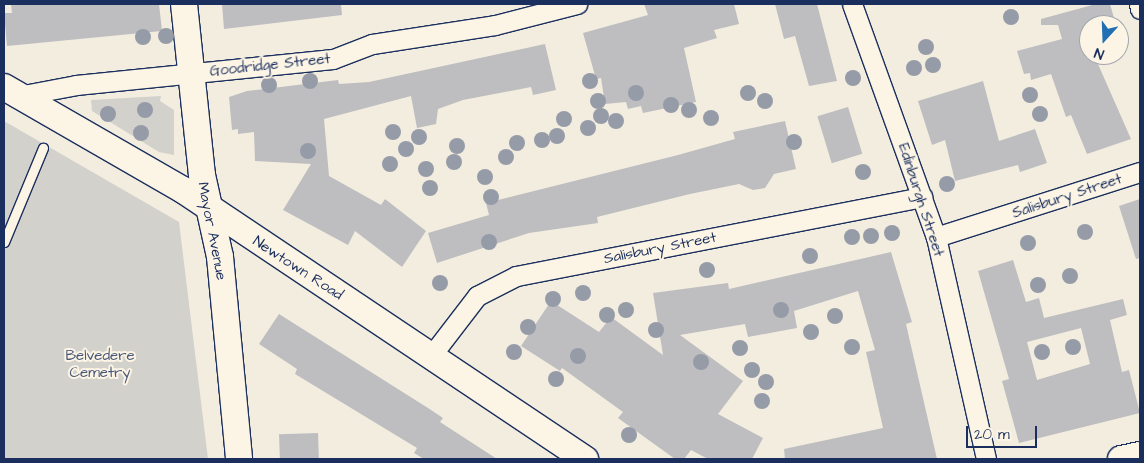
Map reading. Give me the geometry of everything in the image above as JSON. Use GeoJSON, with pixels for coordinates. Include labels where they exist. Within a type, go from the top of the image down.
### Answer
{"type":"FeatureCollection","features":[{"type":"Feature","properties":{"kind":"street","name":"Mayor Avenue"},"geometry":{"type":"LineString","coordinates":[[184,4],[208,208],[220,257],[238,459]]}},
{"type":"Feature","properties":{"kind":"street","name":"Edinburgh Street"},"geometry":{"type":"LineString","coordinates":[[852,4],[936,237],[986,459]]}},
{"type":"Feature","properties":{"kind":"street"},"geometry":{"type":"LineString","coordinates":[[1139,4],[1140,8]]}},
{"type":"Feature","properties":{"kind":"street","name":"Goodridge Street"},"geometry":{"type":"LineString","coordinates":[[11,91],[333,59],[372,44],[495,25],[571,5]]}},
{"type":"Feature","properties":{"kind":"street","name":"Newtown Road"},"geometry":{"type":"LineString","coordinates":[[11,91],[208,208],[585,459]]}},
{"type":"Feature","properties":{"kind":"street","name":"Salisbury Street"},"geometry":{"type":"LineString","coordinates":[[936,237],[1140,172]]}},
{"type":"Feature","properties":{"kind":"street","name":"Salisbury Street"},"geometry":{"type":"LineString","coordinates":[[431,356],[477,296],[516,276],[922,198]]}},
{"type":"Feature","properties":{"kind":"street"},"geometry":{"type":"LineString","coordinates":[[1121,459],[1140,455]]}},
{"type":"Feature","properties":{"kind":"lane"},"geometry":{"type":"LineString","coordinates":[[4,242],[43,148]]}},
{"type":"Feature","properties":{"kind":"green space"},"geometry":{"type":"Polygon","coordinates":[[[161,96],[160,101],[174,110],[174,155],[159,152],[92,111],[91,100],[161,96]]]}},
{"type":"Feature","properties":{"kind":"green space","name":"Belvedere Cemetry"},"geometry":{"type":"Polygon","coordinates":[[[4,121],[179,222],[208,459],[4,459],[4,121]]]}},
{"type":"Feature","properties":{"kind":"building"},"geometry":{"type":"Polygon","coordinates":[[[11,4],[159,4],[162,31],[7,46],[4,13],[12,13],[11,4]]]}},
{"type":"Feature","properties":{"kind":"building"},"geometry":{"type":"Polygon","coordinates":[[[222,4],[341,4],[342,15],[224,29],[222,4]]]}},
{"type":"Feature","properties":{"kind":"building"},"geometry":{"type":"Polygon","coordinates":[[[644,4],[734,4],[739,24],[714,30],[717,38],[684,48],[696,102],[643,113],[641,106],[628,109],[626,102],[605,104],[601,78],[596,79],[583,33],[648,15],[644,4]]]}},
{"type":"Feature","properties":{"kind":"building"},"geometry":{"type":"Polygon","coordinates":[[[775,4],[817,4],[837,81],[809,86],[795,36],[784,39],[775,4]]]}},
{"type":"Feature","properties":{"kind":"building"},"geometry":{"type":"Polygon","coordinates":[[[1096,4],[1110,4],[1113,15],[1079,15],[1079,65],[1098,65],[1131,139],[1087,154],[1071,115],[1066,117],[1051,74],[1031,80],[1030,73],[1024,74],[1017,51],[1062,39],[1058,25],[1041,25],[1041,19],[1096,4]]]}},
{"type":"Feature","properties":{"kind":"building"},"geometry":{"type":"Polygon","coordinates":[[[545,44],[556,90],[533,95],[531,87],[463,100],[438,109],[436,124],[417,128],[411,96],[324,119],[329,176],[381,205],[385,199],[426,231],[402,267],[355,231],[348,245],[283,210],[311,164],[255,161],[254,132],[238,134],[238,129],[232,130],[229,97],[247,91],[338,80],[339,84],[369,82],[545,44]]]}},
{"type":"Feature","properties":{"kind":"building"},"geometry":{"type":"Polygon","coordinates":[[[983,81],[999,141],[1035,129],[1047,163],[1020,172],[1018,165],[955,181],[945,140],[932,145],[918,101],[983,81]]]}},
{"type":"Feature","properties":{"kind":"building"},"geometry":{"type":"Polygon","coordinates":[[[848,107],[862,154],[832,163],[817,116],[848,107]]]}},
{"type":"Feature","properties":{"kind":"building"},"geometry":{"type":"Polygon","coordinates":[[[785,121],[796,169],[774,174],[765,188],[753,190],[739,184],[690,194],[597,217],[598,223],[529,233],[437,263],[428,233],[489,215],[486,203],[678,155],[735,139],[733,132],[785,121]]]}},
{"type":"Feature","properties":{"kind":"building"},"geometry":{"type":"Polygon","coordinates":[[[1140,199],[1140,258],[1136,259],[1119,206],[1140,199]]]}},
{"type":"Feature","properties":{"kind":"building"},"geometry":{"type":"Polygon","coordinates":[[[891,252],[912,322],[906,324],[937,459],[785,459],[784,449],[883,428],[866,352],[875,350],[858,291],[794,311],[797,328],[748,337],[745,324],[680,335],[743,381],[718,414],[763,438],[752,459],[708,459],[691,450],[684,459],[675,459],[618,418],[623,412],[562,368],[560,371],[521,346],[551,301],[599,332],[611,317],[663,355],[653,293],[728,283],[729,289],[891,252]]]}},
{"type":"Feature","properties":{"kind":"building"},"geometry":{"type":"Polygon","coordinates":[[[1013,260],[1026,302],[1039,298],[1044,318],[1123,299],[1127,315],[1110,320],[1122,372],[1129,370],[1140,413],[1019,443],[1002,381],[1009,379],[978,271],[1013,260]],[[1081,328],[1027,342],[1037,380],[1090,364],[1081,328]]]}},
{"type":"Feature","properties":{"kind":"building"},"geometry":{"type":"Polygon","coordinates":[[[279,314],[428,408],[443,418],[440,422],[497,459],[424,459],[414,453],[417,448],[295,374],[297,369],[259,344],[279,314]]]}},
{"type":"Feature","properties":{"kind":"building"},"geometry":{"type":"Polygon","coordinates":[[[318,433],[319,459],[280,459],[279,434],[318,433]]]}}]}
